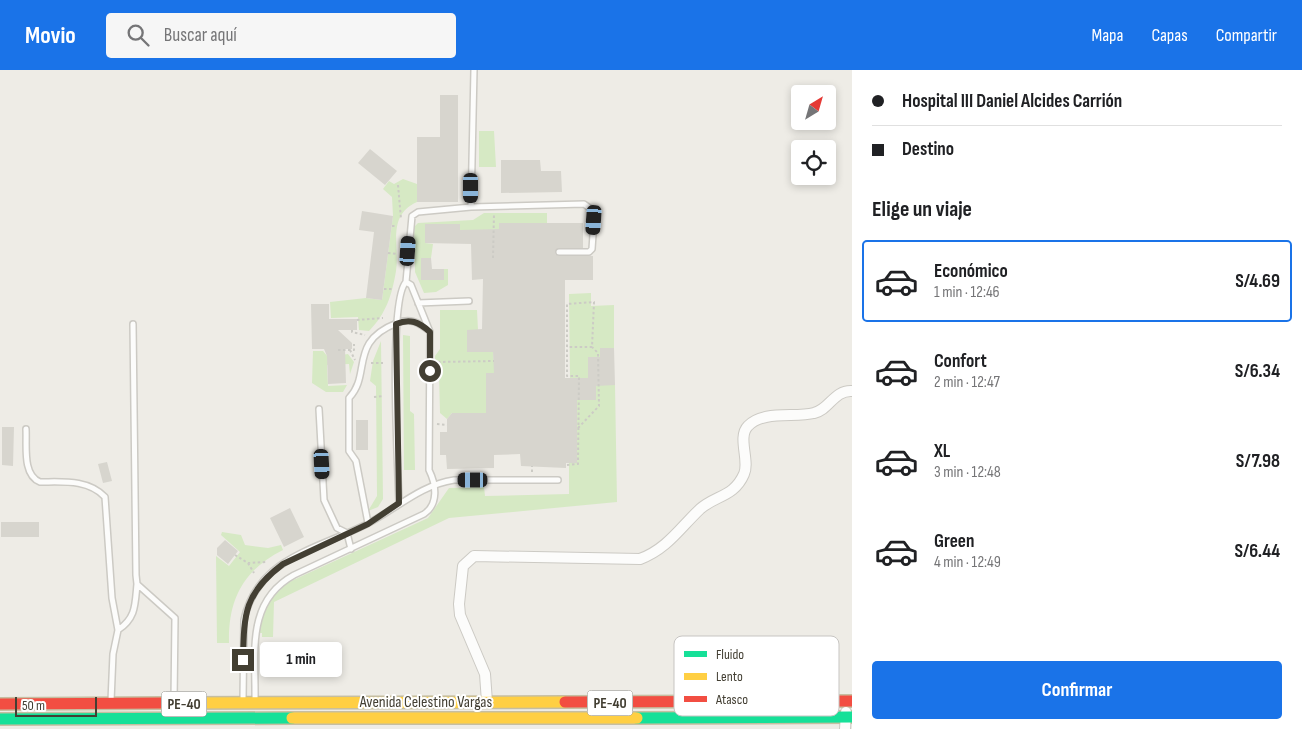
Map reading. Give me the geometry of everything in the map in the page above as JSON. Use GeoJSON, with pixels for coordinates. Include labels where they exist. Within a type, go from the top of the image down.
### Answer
{"type":"FeatureCollection","features":[{"type":"Feature","properties":{"kind":"highway","name":"Avenida Celestino Vargas"},"geometry":{"type":"LineString","coordinates":[[0,704],[486,702],[551,704],[674,702]]}},
{"type":"Feature","properties":{"kind":"highway"},"geometry":{"type":"LineString","coordinates":[[648,702],[648,718]]}},
{"type":"Feature","properties":{"kind":"highway"},"geometry":{"type":"LineString","coordinates":[[368,703],[369,718]]}},
{"type":"Feature","properties":{"kind":"highway","name":"Avenida Celestino Vargas"},"geometry":{"type":"LineString","coordinates":[[0,719],[112,719],[208,724],[242,718],[369,718],[548,724],[648,718],[733,718],[751,723],[848,721]]}},
{"type":"Feature","properties":{"kind":"street"},"geometry":{"type":"LineString","coordinates":[[486,702],[485,674],[460,615],[458,604],[463,566],[467,560],[474,556],[640,559],[654,554],[668,544],[702,507],[730,493],[739,482],[745,473],[744,436],[746,427],[756,420],[816,413],[833,397],[852,391]]}},
{"type":"Feature","properties":{"kind":"street"},"geometry":{"type":"LineString","coordinates":[[848,721],[849,701]]}},
{"type":"Feature","properties":{"kind":"street"},"geometry":{"type":"LineString","coordinates":[[548,724],[551,704]]}},
{"type":"Feature","properties":{"kind":"lane"},"geometry":{"type":"LineString","coordinates":[[471,207],[474,70]]}},
{"type":"Feature","properties":{"kind":"lane"},"geometry":{"type":"LineString","coordinates":[[399,503],[396,324],[401,286],[406,282],[412,216],[418,212],[471,207],[584,204],[591,209],[594,220],[592,248],[589,252],[560,252]]}},
{"type":"Feature","properties":{"kind":"lane"},"geometry":{"type":"LineString","coordinates":[[255,719],[256,625],[268,598],[284,580],[429,511],[436,484],[430,470],[430,332],[411,285],[406,282]]}},
{"type":"Feature","properties":{"kind":"lane"},"geometry":{"type":"LineString","coordinates":[[418,303],[468,301]]}},
{"type":"Feature","properties":{"kind":"lane"},"geometry":{"type":"LineString","coordinates":[[368,524],[356,462],[349,451],[349,398],[359,388],[362,357],[370,343],[379,333],[404,321],[419,322],[430,332]]}},
{"type":"Feature","properties":{"kind":"lane"},"geometry":{"type":"LineString","coordinates":[[118,630],[128,623],[134,612],[137,584],[133,324]]}},
{"type":"Feature","properties":{"kind":"lane"},"geometry":{"type":"LineString","coordinates":[[319,408],[324,500],[337,528],[347,533],[351,549]]}},
{"type":"Feature","properties":{"kind":"lane"},"geometry":{"type":"LineString","coordinates":[[26,429],[29,473],[33,480],[86,484],[98,489],[105,496],[112,598],[118,630],[113,654],[112,719]]}},
{"type":"Feature","properties":{"kind":"lane"},"geometry":{"type":"LineString","coordinates":[[242,718],[244,620],[253,594],[272,572],[283,564],[368,524],[399,503],[436,484],[454,480],[558,480]]}},
{"type":"Feature","properties":{"kind":"lane"},"geometry":{"type":"LineString","coordinates":[[137,584],[175,618],[174,704]]}},
{"type":"Feature","properties":{"kind":"path"},"geometry":{"type":"LineString","coordinates":[[398,185],[400,219]]}},
{"type":"Feature","properties":{"kind":"path"},"geometry":{"type":"LineString","coordinates":[[493,258],[494,211]]}},
{"type":"Feature","properties":{"kind":"path"},"geometry":{"type":"LineString","coordinates":[[392,226],[397,226]]}},
{"type":"Feature","properties":{"kind":"path"},"geometry":{"type":"LineString","coordinates":[[388,253],[397,254]]}},
{"type":"Feature","properties":{"kind":"path"},"geometry":{"type":"LineString","coordinates":[[384,289],[392,289]]}},
{"type":"Feature","properties":{"kind":"path"},"geometry":{"type":"LineString","coordinates":[[567,464],[578,464],[578,428],[579,376],[567,376],[567,304],[594,302],[592,346],[598,353],[598,406],[578,428]]}},
{"type":"Feature","properties":{"kind":"path"},"geometry":{"type":"LineString","coordinates":[[357,320],[360,318],[383,318]]}},
{"type":"Feature","properties":{"kind":"path"},"geometry":{"type":"LineString","coordinates":[[352,330],[352,332],[367,335]]}},
{"type":"Feature","properties":{"kind":"path"},"geometry":{"type":"LineString","coordinates":[[338,350],[354,350],[354,344]]}},
{"type":"Feature","properties":{"kind":"path"},"geometry":{"type":"LineString","coordinates":[[567,348],[592,346]]}},
{"type":"Feature","properties":{"kind":"path"},"geometry":{"type":"LineString","coordinates":[[350,350],[355,360]]}},
{"type":"Feature","properties":{"kind":"path"},"geometry":{"type":"LineString","coordinates":[[433,362],[494,361]]}},
{"type":"Feature","properties":{"kind":"path"},"geometry":{"type":"LineString","coordinates":[[371,363],[383,363]]}},
{"type":"Feature","properties":{"kind":"path"},"geometry":{"type":"LineString","coordinates":[[374,397],[383,396]]}},
{"type":"Feature","properties":{"kind":"path"},"geometry":{"type":"LineString","coordinates":[[433,424],[447,424]]}},
{"type":"Feature","properties":{"kind":"path"},"geometry":{"type":"LineString","coordinates":[[235,555],[248,563],[254,573]]}},
{"type":"Feature","properties":{"kind":"path"},"geometry":{"type":"LineString","coordinates":[[248,563],[266,562]]}},
{"type":"Feature","properties":{"kind":"green space"},"geometry":{"type":"Polygon","coordinates":[[[479,131],[494,131],[496,167],[479,167],[479,131]]]}},
{"type":"Feature","properties":{"kind":"green space"},"geometry":{"type":"Polygon","coordinates":[[[403,179],[417,184],[417,202],[407,208],[401,215],[398,223],[396,232],[396,271],[390,296],[384,311],[375,325],[369,331],[359,330],[358,317],[331,318],[330,302],[366,298],[382,300],[393,216],[392,197],[383,189],[389,181],[394,184],[403,179]]]}},
{"type":"Feature","properties":{"kind":"green space"},"geometry":{"type":"Polygon","coordinates":[[[484,213],[547,213],[547,223],[499,223],[499,258],[471,230],[460,230],[460,224],[425,224],[425,243],[433,244],[431,258],[421,258],[421,280],[444,280],[444,269],[448,269],[448,285],[436,292],[424,293],[415,272],[414,227],[418,223],[473,220],[484,213]]]}},
{"type":"Feature","properties":{"kind":"green space"},"geometry":{"type":"Polygon","coordinates":[[[591,293],[591,306],[614,305],[614,348],[600,348],[605,385],[615,385],[617,502],[449,518],[274,602],[273,637],[262,637],[262,633],[259,633],[265,610],[272,598],[289,582],[428,518],[449,488],[484,487],[485,496],[569,494],[569,463],[577,463],[577,378],[570,378],[569,294],[591,293]]]}},
{"type":"Feature","properties":{"kind":"green space"},"geometry":{"type":"Polygon","coordinates":[[[440,310],[477,310],[478,330],[467,330],[467,352],[493,352],[495,373],[486,373],[486,413],[452,413],[447,419],[440,413],[439,373],[435,370],[435,356],[440,349],[440,310]]]}},
{"type":"Feature","properties":{"kind":"green space"},"geometry":{"type":"Polygon","coordinates":[[[403,335],[410,336],[410,411],[414,414],[415,470],[404,470],[403,335]]]}},
{"type":"Feature","properties":{"kind":"green space"},"geometry":{"type":"Polygon","coordinates":[[[381,341],[383,499],[378,507],[368,511],[377,496],[376,386],[370,381],[373,361],[381,341]]]}},
{"type":"Feature","properties":{"kind":"green space"},"geometry":{"type":"Polygon","coordinates":[[[313,351],[323,351],[328,357],[348,354],[354,362],[350,374],[349,364],[327,365],[328,386],[347,385],[343,392],[326,392],[312,383],[313,351]]]}},
{"type":"Feature","properties":{"kind":"green space"},"geometry":{"type":"Polygon","coordinates":[[[222,532],[241,535],[245,545],[268,548],[281,545],[283,550],[258,567],[241,588],[231,613],[229,643],[217,643],[216,556],[229,566],[240,552],[221,535],[222,532]]]}},
{"type":"Feature","properties":{"kind":"building"},"geometry":{"type":"Polygon","coordinates":[[[440,95],[458,95],[458,202],[417,202],[417,137],[440,137],[440,95]]]}},
{"type":"Feature","properties":{"kind":"building"},"geometry":{"type":"Polygon","coordinates":[[[370,149],[397,171],[385,185],[358,163],[370,149]]]}},
{"type":"Feature","properties":{"kind":"building"},"geometry":{"type":"Polygon","coordinates":[[[501,160],[540,160],[541,171],[561,171],[562,192],[501,193],[501,160]]]}},
{"type":"Feature","properties":{"kind":"building"},"geometry":{"type":"Polygon","coordinates":[[[362,211],[393,216],[382,300],[366,298],[374,232],[359,230],[362,211]]]}},
{"type":"Feature","properties":{"kind":"building"},"geometry":{"type":"Polygon","coordinates":[[[499,223],[583,223],[583,248],[559,248],[555,254],[559,256],[593,256],[593,280],[565,280],[565,378],[588,378],[588,357],[600,357],[600,348],[614,348],[615,385],[596,386],[596,400],[577,400],[577,463],[566,463],[566,468],[521,466],[520,454],[494,455],[494,468],[447,469],[446,455],[440,455],[440,432],[447,432],[447,419],[452,413],[486,413],[486,373],[494,373],[493,352],[467,352],[467,330],[482,329],[483,279],[472,280],[471,244],[425,243],[425,224],[460,224],[460,230],[499,229],[499,223]]]}},
{"type":"Feature","properties":{"kind":"building"},"geometry":{"type":"Polygon","coordinates":[[[421,258],[431,258],[432,269],[444,269],[444,280],[421,280],[421,258]]]}},
{"type":"Feature","properties":{"kind":"building"},"geometry":{"type":"Polygon","coordinates":[[[311,304],[329,304],[329,319],[357,319],[357,330],[338,330],[352,343],[352,349],[345,349],[346,383],[328,384],[327,356],[324,349],[312,349],[311,304]]]}},
{"type":"Feature","properties":{"kind":"building"},"geometry":{"type":"Polygon","coordinates":[[[356,420],[368,420],[368,450],[356,450],[356,420]]]}},
{"type":"Feature","properties":{"kind":"building"},"geometry":{"type":"Polygon","coordinates":[[[2,427],[14,427],[13,466],[2,465],[2,427]]]}},
{"type":"Feature","properties":{"kind":"building"},"geometry":{"type":"Polygon","coordinates":[[[107,462],[112,481],[103,483],[98,464],[107,462]]]}},
{"type":"Feature","properties":{"kind":"building"},"geometry":{"type":"Polygon","coordinates":[[[290,508],[304,537],[284,547],[270,518],[290,508]]]}},
{"type":"Feature","properties":{"kind":"building"},"geometry":{"type":"Polygon","coordinates":[[[1,522],[39,522],[39,537],[1,537],[1,522]]]}},
{"type":"Feature","properties":{"kind":"building"},"geometry":{"type":"Polygon","coordinates":[[[225,540],[238,551],[228,564],[217,555],[217,548],[225,540]]]}},
{"type":"Feature","properties":{"kind":"traffic: fast"},"geometry":{"type":"LineString","coordinates":[[637,718],[852,717]]}},
{"type":"Feature","properties":{"kind":"traffic: fast"},"geometry":{"type":"LineString","coordinates":[[0,719],[292,718]]}},
{"type":"Feature","properties":{"kind":"traffic: slow"},"geometry":{"type":"LineString","coordinates":[[161,703],[565,702]]}},
{"type":"Feature","properties":{"kind":"traffic: slow"},"geometry":{"type":"LineString","coordinates":[[292,718],[637,718]]}},
{"type":"Feature","properties":{"kind":"traffic: jam"},"geometry":{"type":"LineString","coordinates":[[839,701],[852,701]]}},
{"type":"Feature","properties":{"kind":"traffic: jam"},"geometry":{"type":"LineString","coordinates":[[565,702],[674,702]]}},
{"type":"Feature","properties":{"kind":"traffic: jam"},"geometry":{"type":"LineString","coordinates":[[0,704],[161,703]]}},
{"type":"Feature","properties":{"kind":"route"},"geometry":{"type":"LineString","coordinates":[[243,660],[246,610],[253,594],[272,572],[283,564],[368,524],[399,503],[396,324],[404,321],[419,322],[430,332],[430,371]]}}]}
